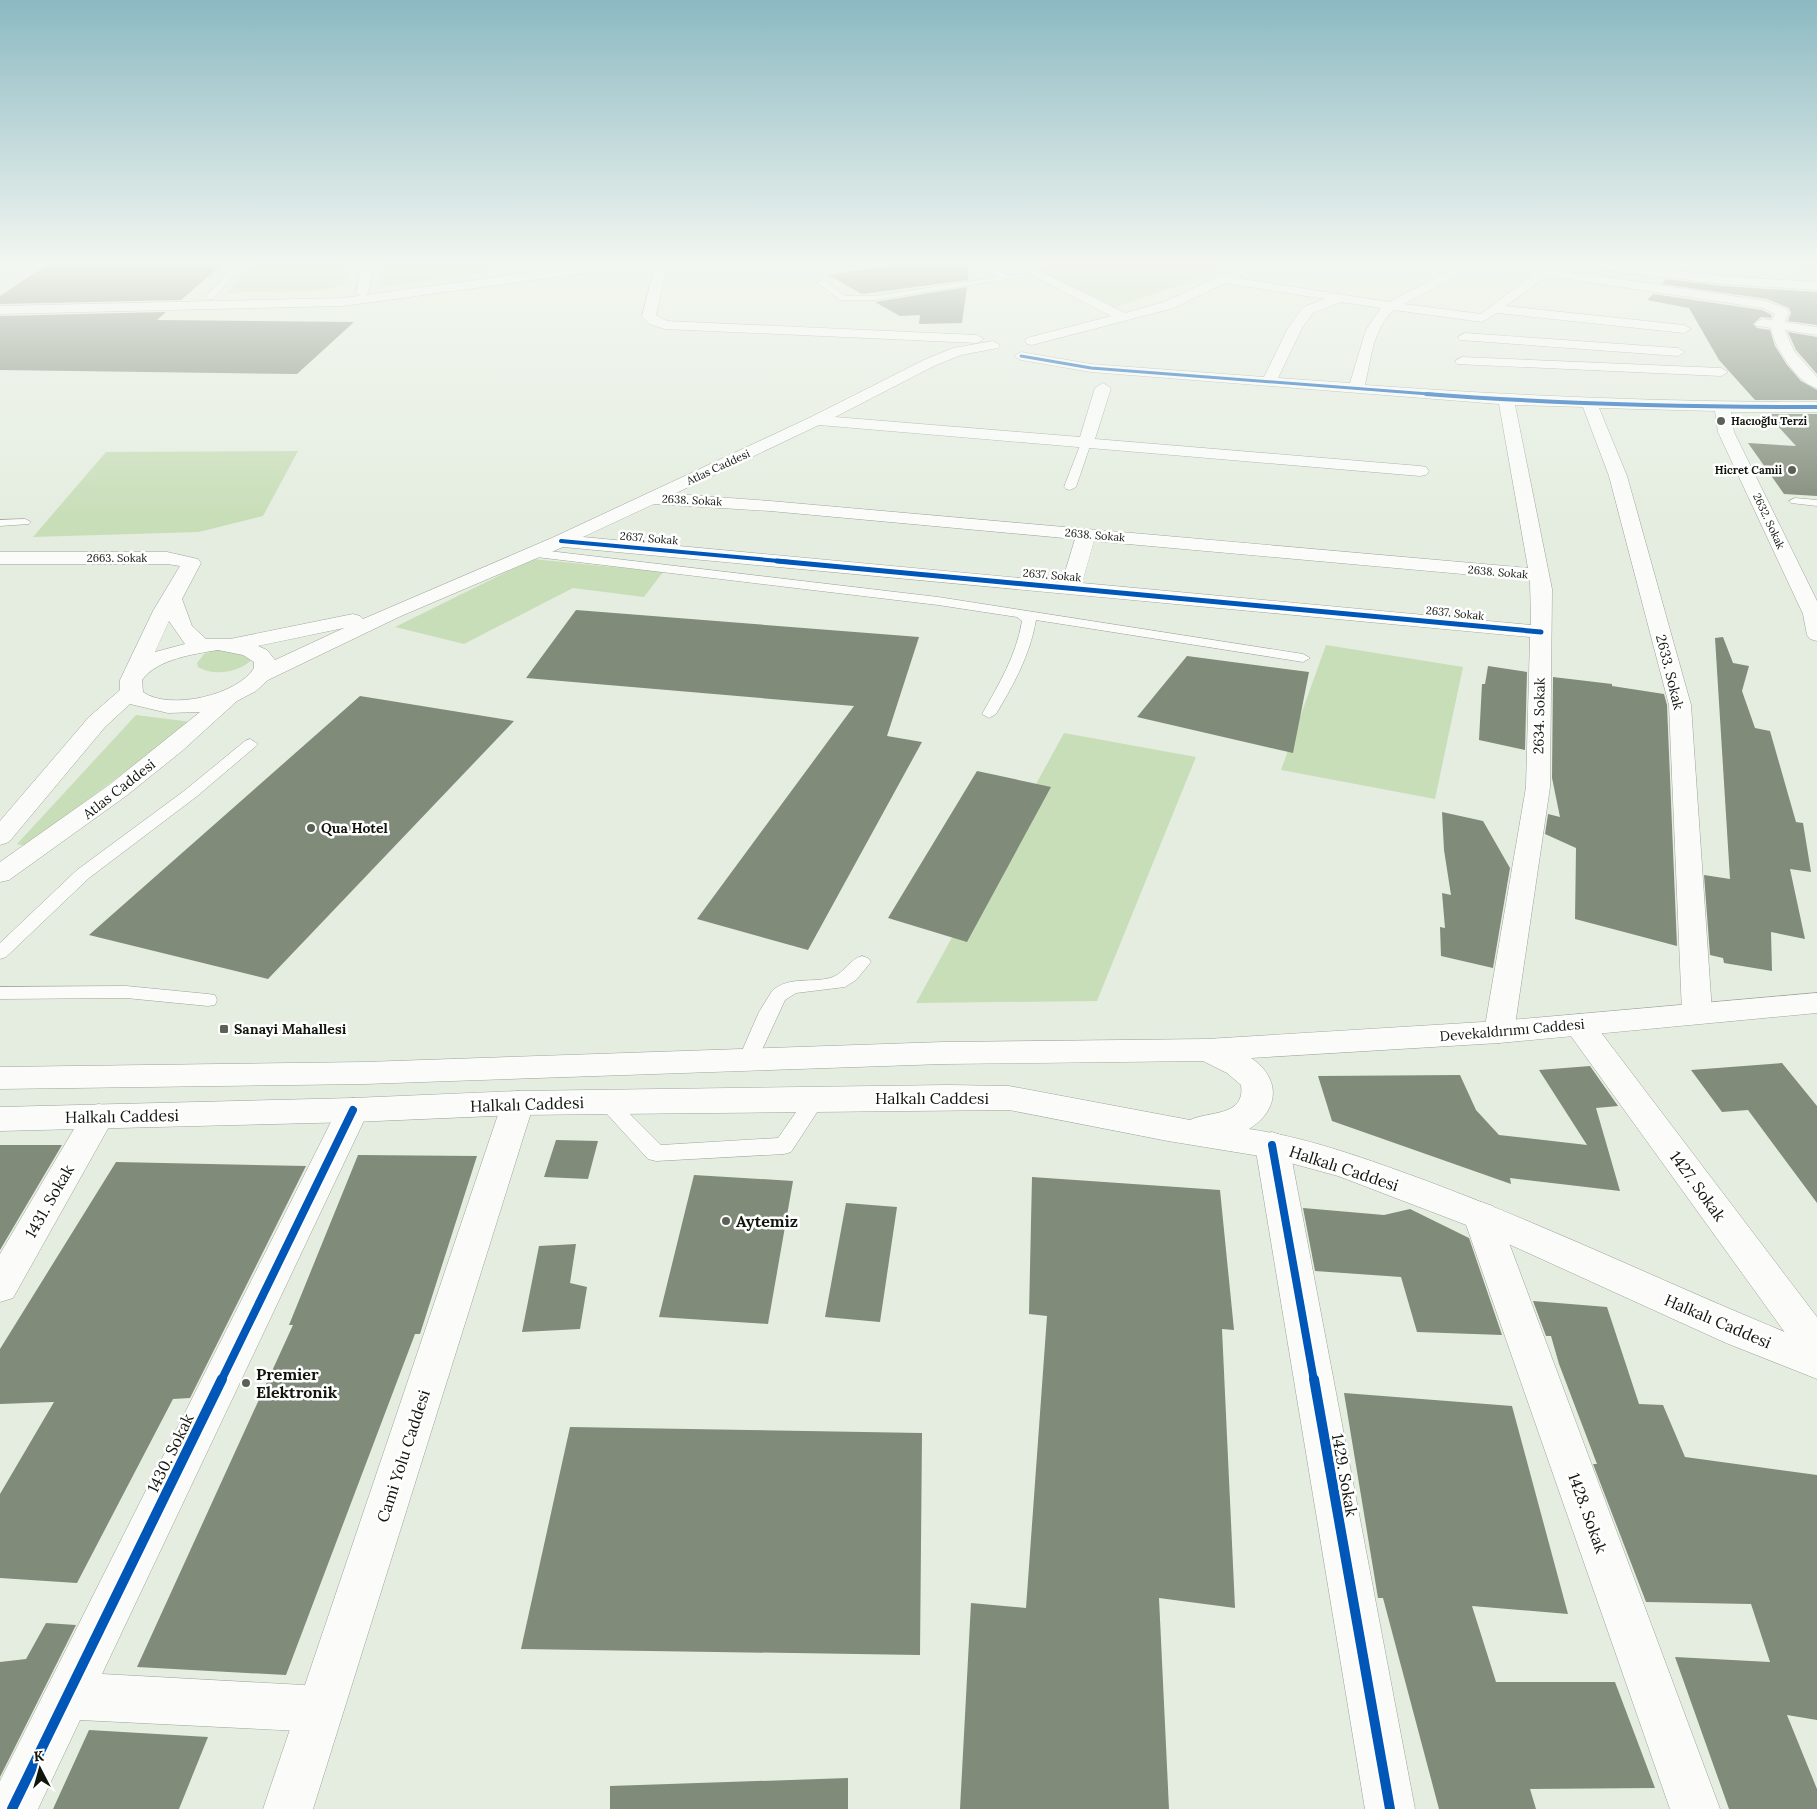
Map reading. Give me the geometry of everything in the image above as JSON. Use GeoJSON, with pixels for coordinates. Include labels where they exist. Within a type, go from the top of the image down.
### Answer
{"type":"FeatureCollection","features":[{"type":"Feature","properties":{"kind":"street"},"geometry":{"type":"LineString","coordinates":[[929,362],[958,351],[989,346]]}},
{"type":"Feature","properties":{"kind":"street"},"geometry":{"type":"LineString","coordinates":[[994,346],[991,347],[997,353],[1091,368],[1158,372]]}},
{"type":"Feature","properties":{"kind":"street"},"geometry":{"type":"LineString","coordinates":[[929,362],[962,358],[1016,356],[1041,352],[1028,346]]}},
{"type":"Feature","properties":{"kind":"street"},"geometry":{"type":"LineString","coordinates":[[1033,346],[1091,364],[1158,372],[1356,389],[1506,400],[1722,407],[1817,407]]}},
{"type":"Feature","properties":{"kind":"street"},"geometry":{"type":"LineString","coordinates":[[1269,382],[1286,346]]}},
{"type":"Feature","properties":{"kind":"street"},"geometry":{"type":"LineString","coordinates":[[1356,389],[1369,346]]}},
{"type":"Feature","properties":{"kind":"street"},"geometry":{"type":"LineString","coordinates":[[1457,396],[1464,346]]}},
{"type":"Feature","properties":{"kind":"street"},"geometry":{"type":"LineString","coordinates":[[1618,346],[1693,351]]}},
{"type":"Feature","properties":{"kind":"street"},"geometry":{"type":"LineString","coordinates":[[1691,346],[1693,351],[1721,372],[1752,407]]}},
{"type":"Feature","properties":{"kind":"street"},"geometry":{"type":"LineString","coordinates":[[1786,346],[1802,373],[1817,384]]}},
{"type":"Feature","properties":{"kind":"street"},"geometry":{"type":"LineString","coordinates":[[1462,361],[1721,372]]}},
{"type":"Feature","properties":{"kind":"street","name":"Atlas Caddesi"},"geometry":{"type":"LineString","coordinates":[[0,874],[86,815],[197,727],[231,695],[248,686],[260,676],[394,612],[532,553],[651,498],[817,420],[929,362]]}},
{"type":"Feature","properties":{"kind":"street"},"geometry":{"type":"LineString","coordinates":[[1086,444],[1103,388]]}},
{"type":"Feature","properties":{"kind":"street","name":"2634. Sokak"},"geometry":{"type":"LineString","coordinates":[[1499,1032],[1538,787],[1542,589],[1506,400]]}},
{"type":"Feature","properties":{"kind":"street","name":"2633. Sokak"},"geometry":{"type":"LineString","coordinates":[[1589,403],[1618,476],[1680,705],[1696,1012]]}},
{"type":"Feature","properties":{"kind":"street","name":"2632. Sokak"},"geometry":{"type":"LineString","coordinates":[[1722,407],[1726,432],[1815,614],[1817,635]]}},
{"type":"Feature","properties":{"kind":"street"},"geometry":{"type":"LineString","coordinates":[[817,420],[1420,472]]}},
{"type":"Feature","properties":{"kind":"street","name":"2638. Sokak"},"geometry":{"type":"LineString","coordinates":[[651,498],[709,500],[1539,575]]}},
{"type":"Feature","properties":{"kind":"street"},"geometry":{"type":"LineString","coordinates":[[1071,586],[1086,535]]}},
{"type":"Feature","properties":{"kind":"street","name":"2637. Sokak"},"geometry":{"type":"LineString","coordinates":[[561,540],[1071,586],[1541,632]]}},
{"type":"Feature","properties":{"kind":"street","name":"2663. Sokak"},"geometry":{"type":"LineString","coordinates":[[0,558],[167,558],[191,562],[172,599]]}},
{"type":"Feature","properties":{"kind":"street"},"geometry":{"type":"LineString","coordinates":[[172,599],[181,628],[190,639],[202,646]]}},
{"type":"Feature","properties":{"kind":"street"},"geometry":{"type":"LineString","coordinates":[[172,599],[163,611],[132,684],[138,700],[151,705],[168,707],[189,706],[231,695]]}},
{"type":"Feature","properties":{"kind":"street","name":"Atlas Caddesi"},"geometry":{"type":"LineString","coordinates":[[232,645],[394,612]]}},
{"type":"Feature","properties":{"kind":"street"},"geometry":{"type":"LineString","coordinates":[[0,837],[97,722],[132,684],[145,666],[161,657],[202,646],[232,645],[258,652],[263,659],[264,667],[260,676]]}},
{"type":"Feature","properties":{"kind":"street","name":"Devekaldırımı Caddesi"},"geometry":{"type":"LineString","coordinates":[[1208,1050],[1499,1032],[1696,1012],[1817,1003]]}},
{"type":"Feature","properties":{"kind":"street","name":"1427. Sokak"},"geometry":{"type":"LineString","coordinates":[[1579,1025],[1817,1346]]}},
{"type":"Feature","properties":{"kind":"street"},"geometry":{"type":"LineString","coordinates":[[0,1078],[365,1072],[943,1053],[1208,1050],[1234,1063],[1254,1077],[1259,1092],[1254,1107],[1244,1118],[1217,1128],[1168,1129]]}},
{"type":"Feature","properties":{"kind":"street","name":"Halkalı Caddesi"},"geometry":{"type":"LineString","coordinates":[[0,1119],[353,1110],[518,1103],[815,1100],[948,1096],[1009,1098],[1168,1129],[1272,1146],[1345,1165],[1481,1216],[1739,1331],[1817,1362]]}},
{"type":"Feature","properties":{"kind":"street","name":"Cami Yolu Caddesi"},"geometry":{"type":"LineString","coordinates":[[288,1809],[518,1103]]}},
{"type":"Feature","properties":{"kind":"street","name":"1430. Sokak"},"geometry":{"type":"LineString","coordinates":[[12,1809],[353,1110]]}},
{"type":"Feature","properties":{"kind":"street","name":"1431. Sokak"},"geometry":{"type":"LineString","coordinates":[[0,1287],[99,1116]]}},
{"type":"Feature","properties":{"kind":"street","name":"1429. Sokak"},"geometry":{"type":"LineString","coordinates":[[1272,1146],[1390,1809]]}},
{"type":"Feature","properties":{"kind":"street","name":"1428. Sokak"},"geometry":{"type":"LineString","coordinates":[[1481,1216],[1694,1809]]}},
{"type":"Feature","properties":{"kind":"street"},"geometry":{"type":"LineString","coordinates":[[66,1696],[321,1709]]}},
{"type":"Feature","properties":{"kind":"lane"},"geometry":{"type":"LineString","coordinates":[[1070,487],[1086,444]]}},
{"type":"Feature","properties":{"kind":"lane"},"geometry":{"type":"LineString","coordinates":[[1795,501],[1817,503]]}},
{"type":"Feature","properties":{"kind":"lane"},"geometry":{"type":"LineString","coordinates":[[0,523],[25,522]]}},
{"type":"Feature","properties":{"kind":"lane"},"geometry":{"type":"LineString","coordinates":[[532,553],[938,601],[1303,658]]}},
{"type":"Feature","properties":{"kind":"lane"},"geometry":{"type":"LineString","coordinates":[[989,714],[1012,675],[1028,629],[1029,620],[1021,614]]}},
{"type":"Feature","properties":{"kind":"lane"},"geometry":{"type":"LineString","coordinates":[[0,953],[83,874],[190,794],[250,744]]}},
{"type":"Feature","properties":{"kind":"lane"},"geometry":{"type":"LineString","coordinates":[[748,1060],[775,1000],[783,991],[801,986],[817,986],[844,980],[862,962]]}},
{"type":"Feature","properties":{"kind":"lane"},"geometry":{"type":"LineString","coordinates":[[0,993],[126,992],[208,1000]]}},
{"type":"Feature","properties":{"kind":"lane"},"geometry":{"type":"LineString","coordinates":[[606,1102],[656,1153],[784,1146],[815,1100]]}},
{"type":"Feature","properties":{"kind":"green space"},"geometry":{"type":"Polygon","coordinates":[[[298,451],[263,516],[199,532],[33,537],[106,452],[298,451]]]}},
{"type":"Feature","properties":{"kind":"green space"},"geometry":{"type":"Polygon","coordinates":[[[533,559],[663,572],[644,597],[573,588],[464,644],[395,627],[533,559]]]}},
{"type":"Feature","properties":{"kind":"green space"},"geometry":{"type":"Polygon","coordinates":[[[1326,645],[1463,667],[1435,799],[1281,770],[1326,645]]]}},
{"type":"Feature","properties":{"kind":"green space"},"geometry":{"type":"Polygon","coordinates":[[[221,648],[254,657],[243,666],[228,671],[212,672],[198,667],[197,663],[204,654],[221,648]]]}},
{"type":"Feature","properties":{"kind":"green space"},"geometry":{"type":"Polygon","coordinates":[[[136,715],[192,722],[25,846],[17,844],[136,715]]]}},
{"type":"Feature","properties":{"kind":"green space"},"geometry":{"type":"Polygon","coordinates":[[[1064,733],[1196,757],[1097,1001],[916,1003],[1064,733]]]}},
{"type":"Feature","properties":{"kind":"building"},"geometry":{"type":"Polygon","coordinates":[[[0,346],[327,346],[297,374],[0,370],[0,346]]]}},
{"type":"Feature","properties":{"kind":"building"},"geometry":{"type":"Polygon","coordinates":[[[1711,346],[1775,346],[1787,365],[1801,381],[1817,390],[1817,400],[1755,400],[1719,360],[1711,346]]]}},
{"type":"Feature","properties":{"kind":"building"},"geometry":{"type":"Polygon","coordinates":[[[1794,346],[1817,346],[1817,374],[1794,346]]]}},
{"type":"Feature","properties":{"kind":"building","name":"Hicret Camii"},"geometry":{"type":"Polygon","coordinates":[[[1767,414],[1817,414],[1817,496],[1784,494],[1748,443],[1796,446],[1767,414]]]}},
{"type":"Feature","properties":{"kind":"building"},"geometry":{"type":"Polygon","coordinates":[[[576,610],[919,637],[887,736],[922,742],[808,950],[697,919],[854,706],[526,678],[576,610]]]}},
{"type":"Feature","properties":{"kind":"building"},"geometry":{"type":"Polygon","coordinates":[[[1723,637],[1733,663],[1749,666],[1742,691],[1755,728],[1770,731],[1796,822],[1803,823],[1811,872],[1790,869],[1805,939],[1771,932],[1772,971],[1724,963],[1723,958],[1710,955],[1704,875],[1730,879],[1715,638],[1723,637]]]}},
{"type":"Feature","properties":{"kind":"building"},"geometry":{"type":"Polygon","coordinates":[[[1187,656],[1309,672],[1293,753],[1137,717],[1187,656]]]}},
{"type":"Feature","properties":{"kind":"building"},"geometry":{"type":"Polygon","coordinates":[[[1488,666],[1527,672],[1525,750],[1479,740],[1482,684],[1485,684],[1488,666]]]}},
{"type":"Feature","properties":{"kind":"building"},"geometry":{"type":"Polygon","coordinates":[[[1553,677],[1612,684],[1612,686],[1664,694],[1667,705],[1677,946],[1575,919],[1576,848],[1545,834],[1548,814],[1560,817],[1552,778],[1553,677]]]}},
{"type":"Feature","properties":{"kind":"building","name":"Qua Hotel"},"geometry":{"type":"Polygon","coordinates":[[[360,696],[514,721],[268,979],[89,935],[360,696]]]}},
{"type":"Feature","properties":{"kind":"building"},"geometry":{"type":"Polygon","coordinates":[[[977,771],[1051,787],[967,942],[888,918],[977,771]]]}},
{"type":"Feature","properties":{"kind":"building"},"geometry":{"type":"Polygon","coordinates":[[[1442,812],[1483,821],[1510,868],[1493,968],[1441,956],[1440,927],[1445,928],[1442,893],[1451,895],[1444,850],[1442,812]]]}},
{"type":"Feature","properties":{"kind":"building"},"geometry":{"type":"Polygon","coordinates":[[[1782,1063],[1817,1106],[1817,1203],[1748,1110],[1722,1112],[1691,1070],[1782,1063]]]}},
{"type":"Feature","properties":{"kind":"building"},"geometry":{"type":"Polygon","coordinates":[[[1590,1066],[1618,1106],[1596,1108],[1620,1191],[1510,1178],[1511,1184],[1332,1121],[1318,1076],[1460,1075],[1476,1110],[1499,1135],[1587,1145],[1539,1070],[1590,1066]]]}},
{"type":"Feature","properties":{"kind":"building"},"geometry":{"type":"Polygon","coordinates":[[[556,1140],[598,1141],[588,1179],[544,1177],[556,1140]]]}},
{"type":"Feature","properties":{"kind":"building"},"geometry":{"type":"Polygon","coordinates":[[[0,1145],[62,1145],[0,1250],[0,1145]]]}},
{"type":"Feature","properties":{"kind":"building"},"geometry":{"type":"Polygon","coordinates":[[[358,1155],[477,1156],[420,1334],[415,1334],[286,1675],[137,1667],[293,1325],[289,1325],[358,1155]]]}},
{"type":"Feature","properties":{"kind":"building"},"geometry":{"type":"Polygon","coordinates":[[[116,1162],[306,1166],[190,1398],[173,1399],[77,1583],[0,1578],[0,1494],[54,1402],[0,1404],[0,1349],[116,1162]]]}},
{"type":"Feature","properties":{"kind":"building"},"geometry":{"type":"Polygon","coordinates":[[[694,1175],[793,1181],[768,1324],[659,1317],[694,1175]]]}},
{"type":"Feature","properties":{"kind":"building"},"geometry":{"type":"Polygon","coordinates":[[[1032,1177],[1220,1190],[1234,1330],[1222,1329],[1235,1608],[1159,1598],[1169,1809],[960,1809],[971,1603],[1026,1608],[1047,1316],[1029,1314],[1032,1177]]]}},
{"type":"Feature","properties":{"kind":"building"},"geometry":{"type":"Polygon","coordinates":[[[846,1203],[897,1207],[880,1322],[825,1317],[846,1203]]]}},
{"type":"Feature","properties":{"kind":"building"},"geometry":{"type":"Polygon","coordinates":[[[1303,1208],[1384,1215],[1410,1209],[1469,1238],[1502,1335],[1417,1332],[1401,1277],[1315,1271],[1303,1208]]]}},
{"type":"Feature","properties":{"kind":"building"},"geometry":{"type":"Polygon","coordinates":[[[576,1244],[570,1283],[587,1287],[580,1329],[522,1332],[539,1246],[576,1244]]]}},
{"type":"Feature","properties":{"kind":"building"},"geometry":{"type":"Polygon","coordinates":[[[1533,1301],[1607,1307],[1639,1404],[1663,1405],[1685,1457],[1817,1475],[1817,1720],[1787,1715],[1817,1789],[1817,1809],[1729,1809],[1675,1657],[1770,1662],[1751,1604],[1646,1602],[1593,1464],[1597,1464],[1559,1364],[1551,1336],[1546,1336],[1533,1301]]]}},
{"type":"Feature","properties":{"kind":"building"},"geometry":{"type":"Polygon","coordinates":[[[1344,1393],[1512,1406],[1568,1614],[1472,1606],[1496,1682],[1615,1682],[1655,1788],[1530,1789],[1536,1809],[1439,1809],[1383,1598],[1378,1598],[1344,1393]]]}},
{"type":"Feature","properties":{"kind":"building"},"geometry":{"type":"Polygon","coordinates":[[[570,1427],[922,1433],[920,1655],[521,1649],[570,1427]]]}},
{"type":"Feature","properties":{"kind":"building"},"geometry":{"type":"Polygon","coordinates":[[[46,1623],[76,1625],[0,1777],[0,1662],[26,1659],[46,1623]]]}},
{"type":"Feature","properties":{"kind":"building"},"geometry":{"type":"Polygon","coordinates":[[[89,1730],[208,1737],[179,1809],[53,1809],[89,1730]]]}},
{"type":"Feature","properties":{"kind":"building"},"geometry":{"type":"Polygon","coordinates":[[[848,1778],[848,1809],[610,1809],[610,1786],[848,1778]]]}},
{"type":"Feature","properties":{"kind":"cycle path"},"geometry":{"type":"LineString","coordinates":[[1021,356],[1091,368],[1506,400],[1722,407],[1817,407]]}},
{"type":"Feature","properties":{"kind":"cycle path"},"geometry":{"type":"LineString","coordinates":[[561,541],[1541,632]]}},
{"type":"Feature","properties":{"kind":"cycle path"},"geometry":{"type":"LineString","coordinates":[[12,1809],[353,1110]]}},
{"type":"Feature","properties":{"kind":"cycle path"},"geometry":{"type":"LineString","coordinates":[[1272,1145],[1390,1809]]}},
{"type":"Feature","properties":{"kind":"place","name":"Hacıoğlu Terzi"},"geometry":{"type":"Point","coordinates":[1721,421]}},
{"type":"Feature","properties":{"kind":"place","name":"Hicret Camii"},"geometry":{"type":"Point","coordinates":[1792,470]}},
{"type":"Feature","properties":{"kind":"place","name":"Qua Hotel"},"geometry":{"type":"Point","coordinates":[311,828]}},
{"type":"Feature","properties":{"kind":"place","name":"Sanayi Mahallesi"},"geometry":{"type":"Point","coordinates":[224,1029]}},
{"type":"Feature","properties":{"kind":"place","name":"Aytemiz"},"geometry":{"type":"Point","coordinates":[726,1221]}},
{"type":"Feature","properties":{"kind":"place","name":"Premier Elektronik"},"geometry":{"type":"Point","coordinates":[246,1383]}}]}
